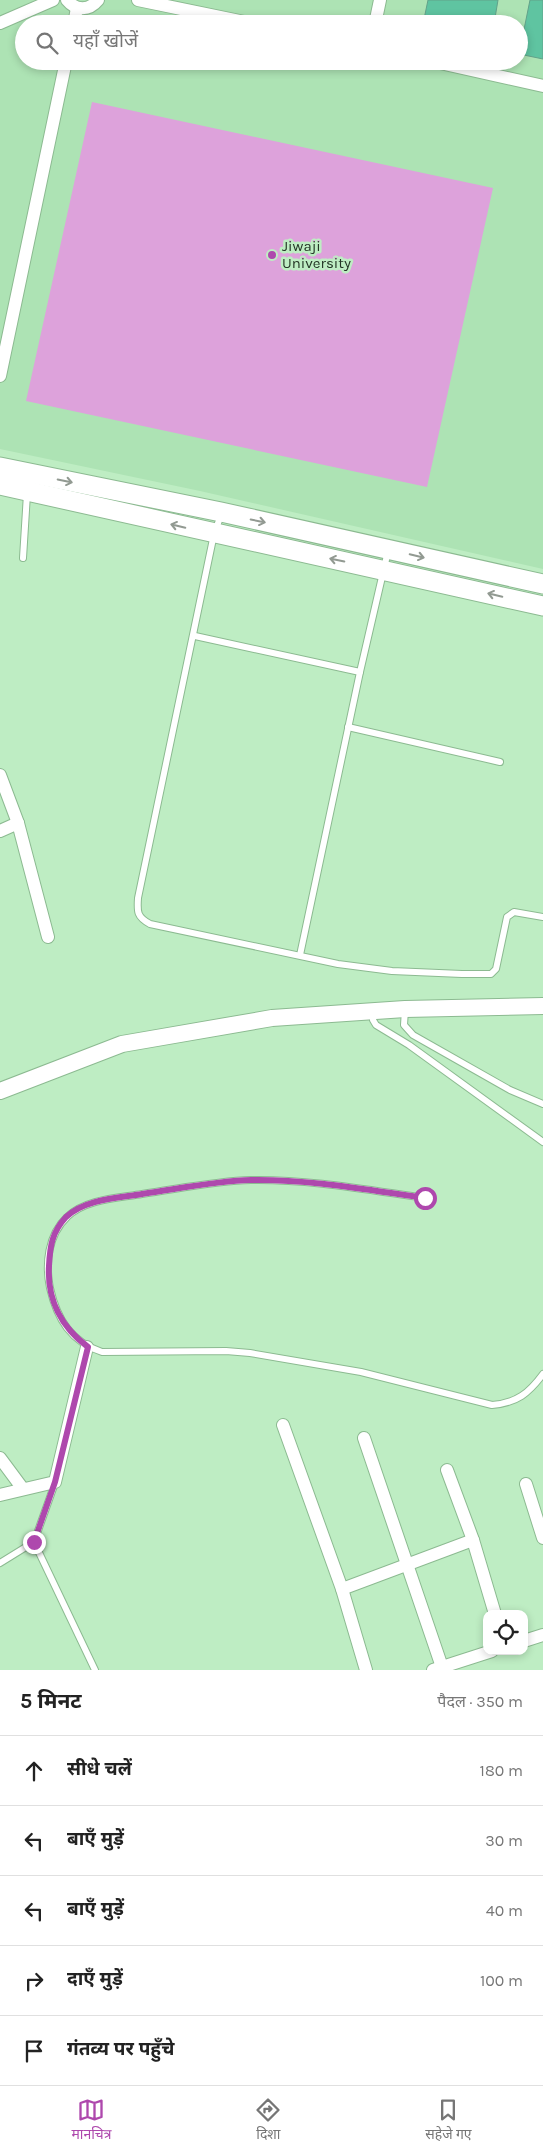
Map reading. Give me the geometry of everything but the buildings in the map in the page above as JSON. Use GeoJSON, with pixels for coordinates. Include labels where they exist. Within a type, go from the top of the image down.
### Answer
{"type":"FeatureCollection","features":[{"type":"Feature","properties":{"kind":"main road"},"geometry":{"type":"LineString","coordinates":[[0,467],[29,482],[214,534],[543,606]]}},
{"type":"Feature","properties":{"kind":"main road"},"geometry":{"type":"LineString","coordinates":[[0,485],[29,482],[221,512],[543,584]]}},
{"type":"Feature","properties":{"kind":"street"},"geometry":{"type":"LineString","coordinates":[[18,15],[53,0]]}},
{"type":"Feature","properties":{"kind":"street"},"geometry":{"type":"LineString","coordinates":[[72,4],[90,7],[98,0]]}},
{"type":"Feature","properties":{"kind":"street"},"geometry":{"type":"LineString","coordinates":[[138,0],[210,15]]}},
{"type":"Feature","properties":{"kind":"street"},"geometry":{"type":"LineString","coordinates":[[377,15],[380,0]]}},
{"type":"Feature","properties":{"kind":"street"},"geometry":{"type":"LineString","coordinates":[[0,23],[15,16]]}},
{"type":"Feature","properties":{"kind":"street"},"geometry":{"type":"LineString","coordinates":[[0,376],[64,70]]}},
{"type":"Feature","properties":{"kind":"street"},"geometry":{"type":"LineString","coordinates":[[471,70],[543,86]]}},
{"type":"Feature","properties":{"kind":"street"},"geometry":{"type":"LineString","coordinates":[[0,775],[18,823],[48,937]]}},
{"type":"Feature","properties":{"kind":"street"},"geometry":{"type":"LineString","coordinates":[[0,831],[18,823]]}},
{"type":"Feature","properties":{"kind":"street"},"geometry":{"type":"LineString","coordinates":[[0,1090],[122,1044],[272,1018],[405,1009],[543,1006]]}},
{"type":"Feature","properties":{"kind":"street"},"geometry":{"type":"LineString","coordinates":[[0,1495],[55,1482],[88,1347]]}},
{"type":"Feature","properties":{"kind":"street"},"geometry":{"type":"LineString","coordinates":[[283,1425],[342,1589],[366,1670]]}},
{"type":"Feature","properties":{"kind":"street"},"geometry":{"type":"LineString","coordinates":[[364,1438],[407,1564],[438,1669],[483,1654]]}},
{"type":"Feature","properties":{"kind":"street"},"geometry":{"type":"LineString","coordinates":[[0,1458],[24,1489]]}},
{"type":"Feature","properties":{"kind":"street"},"geometry":{"type":"LineString","coordinates":[[447,1470],[473,1540],[493,1610]]}},
{"type":"Feature","properties":{"kind":"street"},"geometry":{"type":"LineString","coordinates":[[526,1484],[543,1538]]}},
{"type":"Feature","properties":{"kind":"street"},"geometry":{"type":"LineString","coordinates":[[342,1589],[473,1540]]}},
{"type":"Feature","properties":{"kind":"street"},"geometry":{"type":"LineString","coordinates":[[528,1640],[543,1635]]}},
{"type":"Feature","properties":{"kind":"lane"},"geometry":{"type":"LineString","coordinates":[[23,558],[29,482]]}},
{"type":"Feature","properties":{"kind":"lane"},"geometry":{"type":"LineString","coordinates":[[221,512],[214,534],[140,889],[137,912],[141,919],[150,924],[338,964],[392,971],[491,974],[496,969],[507,917],[514,912],[543,917]]}},
{"type":"Feature","properties":{"kind":"lane"},"geometry":{"type":"LineString","coordinates":[[300,956],[388,549]]}},
{"type":"Feature","properties":{"kind":"lane"},"geometry":{"type":"LineString","coordinates":[[194,636],[360,672]]}},
{"type":"Feature","properties":{"kind":"lane"},"geometry":{"type":"LineString","coordinates":[[348,727],[500,762]]}},
{"type":"Feature","properties":{"kind":"lane"},"geometry":{"type":"LineString","coordinates":[[405,1009],[404,1025],[413,1035],[510,1090],[543,1104]]}},
{"type":"Feature","properties":{"kind":"lane"},"geometry":{"type":"LineString","coordinates":[[374,1011],[373,1020],[376,1025],[417,1050],[543,1142]]}},
{"type":"Feature","properties":{"kind":"lane"},"geometry":{"type":"LineString","coordinates":[[425,1198],[326,1185],[252,1180],[211,1184],[89,1204],[68,1216],[51,1240],[48,1279],[60,1320],[74,1337],[88,1347],[102,1352],[226,1351],[250,1353],[361,1372],[492,1405],[506,1404],[526,1394],[543,1374]]}},
{"type":"Feature","properties":{"kind":"lane"},"geometry":{"type":"LineString","coordinates":[[0,1563],[34,1542],[55,1482]]}},
{"type":"Feature","properties":{"kind":"lane"},"geometry":{"type":"LineString","coordinates":[[34,1542],[95,1670]]}},
{"type":"Feature","properties":{"kind":"shaded area","name":"Jiwaji University"},"geometry":{"type":"Polygon","coordinates":[[[0,0],[543,0],[543,569],[200,491],[0,449],[0,0]]]}},
{"type":"Feature","properties":{"kind":"shaded area"},"geometry":{"type":"Polygon","coordinates":[[[92,102],[493,188],[427,487],[26,401],[92,102]]]}},
{"type":"Feature","properties":{"kind":"place","name":"Jiwaji University"},"geometry":{"type":"Point","coordinates":[272,255]}},
{"type":"Feature","properties":{"kind":"route"},"geometry":{"type":"LineString","coordinates":[[34,1542],[38,1536],[55,1482],[88,1347],[74,1337],[60,1320],[52,1299],[48,1279],[51,1240],[58,1227],[68,1216],[89,1204],[114,1199],[221,1182],[252,1180],[326,1185],[425,1198]]}}]}
